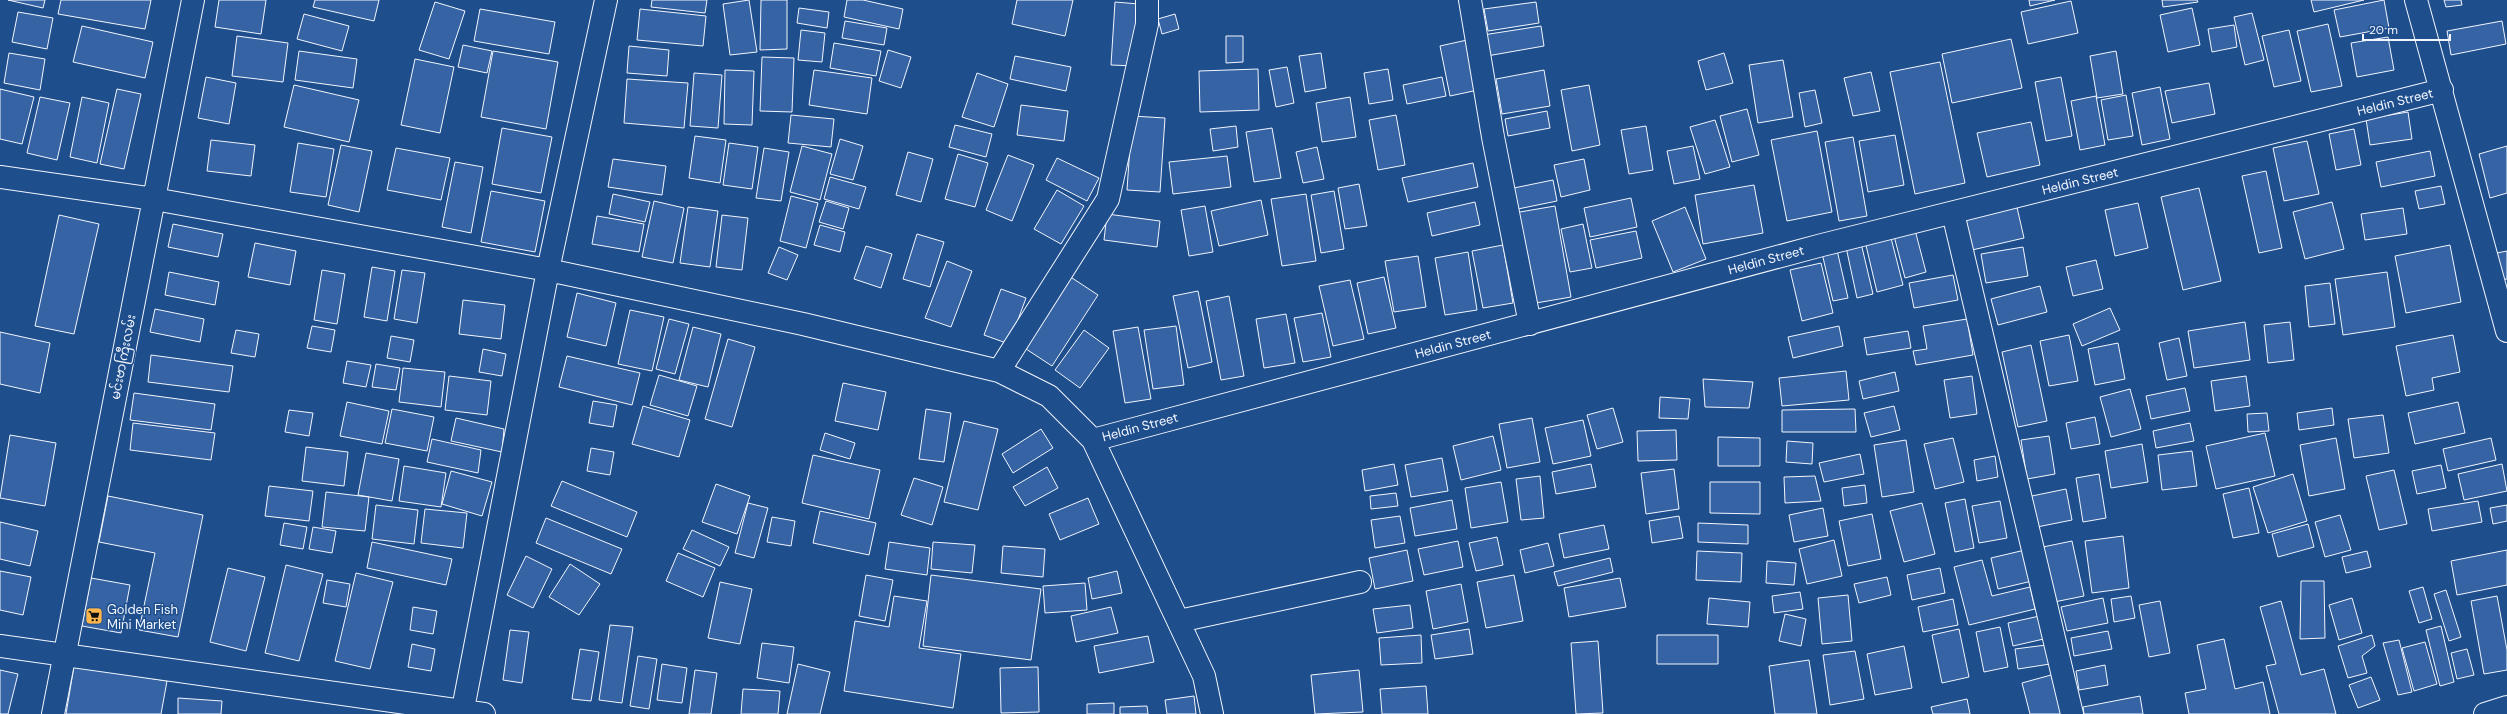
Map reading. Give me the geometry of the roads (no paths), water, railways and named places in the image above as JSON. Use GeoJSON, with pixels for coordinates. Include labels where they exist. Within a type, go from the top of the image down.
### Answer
{"type":"FeatureCollection","features":[{"type":"Feature","properties":{"kind":"street","name":"မင်းဗာကြီးလမ်း"},"geometry":{"type":"LineString","coordinates":[[53,714],[193,0]]}},
{"type":"Feature","properties":{"kind":"street"},"geometry":{"type":"LineString","coordinates":[[462,713],[548,270],[606,0]]}},
{"type":"Feature","properties":{"kind":"street"},"geometry":{"type":"LineString","coordinates":[[999,371],[1108,199],[1147,24],[1146,0]]}},
{"type":"Feature","properties":{"kind":"street"},"geometry":{"type":"LineString","coordinates":[[1470,0],[1493,137],[1530,324]]}},
{"type":"Feature","properties":{"kind":"street"},"geometry":{"type":"LineString","coordinates":[[2416,0],[2442,90],[2507,331]]}},
{"type":"Feature","properties":{"kind":"street","name":"Heldin Street"},"geometry":{"type":"LineString","coordinates":[[1093,440],[1953,213],[2442,90]]}},
{"type":"Feature","properties":{"kind":"street"},"geometry":{"type":"LineString","coordinates":[[0,177],[154,198],[548,270],[803,324],[999,371],[1049,396],[1093,440],[1204,676],[1212,714]]}},
{"type":"Feature","properties":{"kind":"street"},"geometry":{"type":"LineString","coordinates":[[1953,213],[2072,714]]}},
{"type":"Feature","properties":{"kind":"street"},"geometry":{"type":"LineString","coordinates":[[1179,621],[1360,582]]}},
{"type":"Feature","properties":{"kind":"street"},"geometry":{"type":"LineString","coordinates":[[0,646],[462,713],[484,714]]}},
{"type":"Feature","properties":{"kind":"street"},"geometry":{"type":"LineString","coordinates":[[2485,714],[2507,707]]}},
{"type":"Feature","properties":{"kind":"place","name":"Golden Fish Mini Market"},"geometry":{"type":"Point","coordinates":[94,616]}}]}
